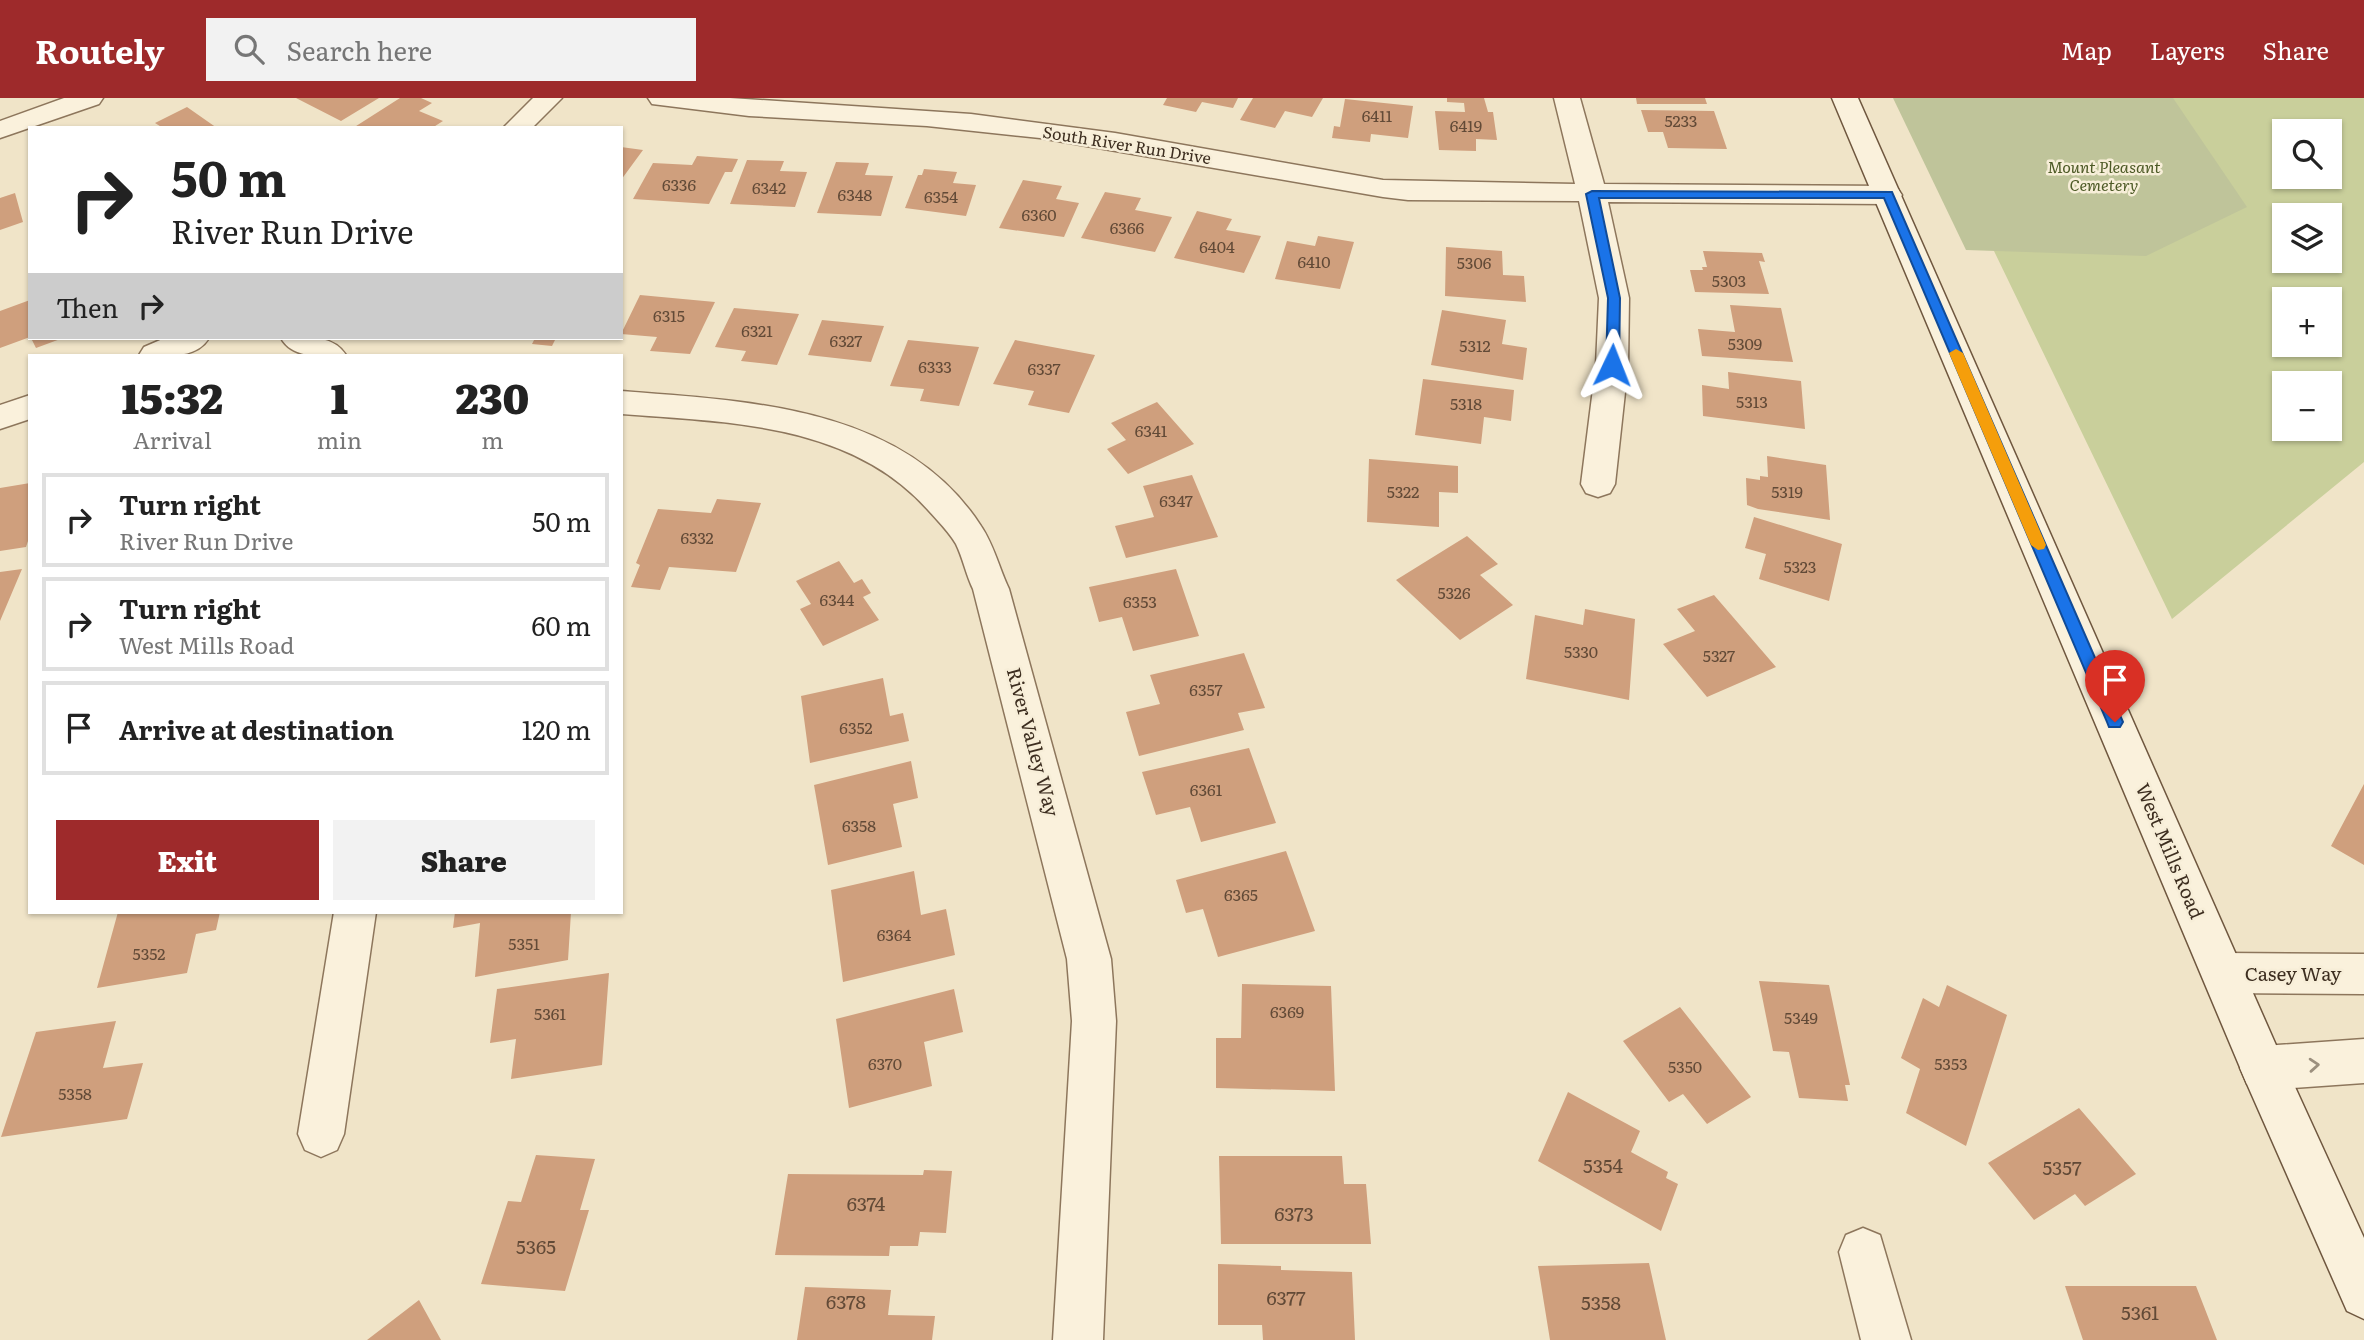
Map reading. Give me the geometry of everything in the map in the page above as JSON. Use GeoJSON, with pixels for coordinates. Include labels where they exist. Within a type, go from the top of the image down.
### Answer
{"type":"FeatureCollection","features":[{"type":"Feature","properties":{"kind":"street"},"geometry":{"type":"LineString","coordinates":[[0,130],[90,98]]}},
{"type":"Feature","properties":{"kind":"street"},"geometry":{"type":"LineString","coordinates":[[518,126],[549,98]]}},
{"type":"Feature","properties":{"kind":"street","name":"South River Run Drive"},"geometry":{"type":"LineString","coordinates":[[661,98],[728,106],[931,108],[1282,174],[1373,188],[1592,194],[1888,195]]}},
{"type":"Feature","properties":{"kind":"street"},"geometry":{"type":"LineString","coordinates":[[1567,98],[1592,194],[1614,298],[1612,365],[1598,484]]}},
{"type":"Feature","properties":{"kind":"street","name":"West Mills Road"},"geometry":{"type":"LineString","coordinates":[[1845,98],[2263,1068],[2364,1294]]}},
{"type":"Feature","properties":{"kind":"street"},"geometry":{"type":"LineString","coordinates":[[157,354],[189,340]]}},
{"type":"Feature","properties":{"kind":"street"},"geometry":{"type":"LineString","coordinates":[[300,340],[328,354]]}},
{"type":"Feature","properties":{"kind":"street","name":"River Valley Way"},"geometry":{"type":"LineString","coordinates":[[623,402],[783,419],[856,442],[889,458],[943,502],[954,520],[963,527],[979,554],[991,589],[1090,959],[1094,1021],[1078,1340]]}},
{"type":"Feature","properties":{"kind":"street"},"geometry":{"type":"LineString","coordinates":[[0,417],[28,407]]}},
{"type":"Feature","properties":{"kind":"street"},"geometry":{"type":"LineString","coordinates":[[321,1134],[355,914]]}},
{"type":"Feature","properties":{"kind":"street","name":"Casey Way"},"geometry":{"type":"LineString","coordinates":[[2223,973],[2364,974]]}},
{"type":"Feature","properties":{"kind":"street"},"geometry":{"type":"LineString","coordinates":[[2263,1068],[2364,1061]]}},
{"type":"Feature","properties":{"kind":"street"},"geometry":{"type":"LineString","coordinates":[[1863,1252],[1886,1340]]}},
{"type":"Feature","properties":{"kind":"green space","name":"Mount Pleasant Cemetery"},"geometry":{"type":"Polygon","coordinates":[[[1893,98],[2173,98],[2247,207],[2146,256],[1966,250],[1893,98]]]}},
{"type":"Feature","properties":{"kind":"green space"},"geometry":{"type":"Polygon","coordinates":[[[1920,98],[2364,98],[2364,462],[2172,619],[1920,98]]]}},
{"type":"Feature","properties":{"kind":"building"},"geometry":{"type":"Polygon","coordinates":[[[296,98],[379,98],[341,121],[296,98]]]}},
{"type":"Feature","properties":{"kind":"building"},"geometry":{"type":"Polygon","coordinates":[[[400,98],[421,98],[432,103],[419,111],[443,121],[435,126],[356,126],[400,98]]]}},
{"type":"Feature","properties":{"kind":"building"},"geometry":{"type":"Polygon","coordinates":[[[1167,98],[1238,98],[1233,108],[1202,102],[1196,112],[1163,105],[1167,98]]]}},
{"type":"Feature","properties":{"kind":"building"},"geometry":{"type":"Polygon","coordinates":[[[1253,98],[1323,98],[1312,117],[1285,111],[1275,128],[1240,120],[1253,98]]]}},
{"type":"Feature","properties":{"kind":"building"},"geometry":{"type":"Polygon","coordinates":[[[1447,98],[1484,98],[1488,112],[1493,112],[1497,140],[1476,139],[1476,151],[1439,150],[1435,111],[1465,112],[1464,103],[1447,102],[1447,98]]]}},
{"type":"Feature","properties":{"kind":"building"},"geometry":{"type":"Polygon","coordinates":[[[1636,98],[1705,98],[1707,104],[1637,104],[1636,98]]]}},
{"type":"Feature","properties":{"kind":"building"},"geometry":{"type":"Polygon","coordinates":[[[1345,99],[1413,106],[1408,138],[1371,134],[1370,142],[1332,138],[1334,126],[1340,127],[1345,99]]]}},
{"type":"Feature","properties":{"kind":"building"},"geometry":{"type":"Polygon","coordinates":[[[187,107],[214,126],[160,126],[155,123],[187,107]]]}},
{"type":"Feature","properties":{"kind":"building"},"geometry":{"type":"Polygon","coordinates":[[[1641,110],[1714,111],[1727,149],[1668,148],[1663,132],[1648,132],[1641,110]]]}},
{"type":"Feature","properties":{"kind":"building"},"geometry":{"type":"Polygon","coordinates":[[[623,147],[643,150],[623,177],[623,147]]]}},
{"type":"Feature","properties":{"kind":"building"},"geometry":{"type":"Polygon","coordinates":[[[697,156],[738,159],[732,172],[725,172],[709,204],[633,199],[653,163],[692,165],[697,156]]]}},
{"type":"Feature","properties":{"kind":"building"},"geometry":{"type":"Polygon","coordinates":[[[747,160],[784,161],[780,171],[807,172],[795,207],[730,204],[747,160]]]}},
{"type":"Feature","properties":{"kind":"building"},"geometry":{"type":"Polygon","coordinates":[[[836,162],[869,163],[865,175],[893,176],[881,216],[817,213],[836,162]]]}},
{"type":"Feature","properties":{"kind":"building"},"geometry":{"type":"Polygon","coordinates":[[[924,169],[957,172],[953,183],[976,185],[966,216],[905,208],[918,175],[922,175],[924,169]]]}},
{"type":"Feature","properties":{"kind":"building"},"geometry":{"type":"Polygon","coordinates":[[[1023,180],[1062,186],[1056,199],[1079,203],[1064,237],[999,228],[1023,180]]]}},
{"type":"Feature","properties":{"kind":"building"},"geometry":{"type":"Polygon","coordinates":[[[1105,192],[1141,198],[1135,210],[1172,217],[1155,252],[1081,238],[1105,192]]]}},
{"type":"Feature","properties":{"kind":"building"},"geometry":{"type":"Polygon","coordinates":[[[15,193],[23,222],[0,230],[0,198],[15,193]]]}},
{"type":"Feature","properties":{"kind":"building"},"geometry":{"type":"Polygon","coordinates":[[[1197,211],[1232,219],[1226,230],[1261,236],[1244,273],[1174,258],[1197,211]]]}},
{"type":"Feature","properties":{"kind":"building"},"geometry":{"type":"Polygon","coordinates":[[[1318,236],[1354,242],[1340,289],[1275,279],[1287,241],[1315,246],[1318,236]]]}},
{"type":"Feature","properties":{"kind":"building"},"geometry":{"type":"Polygon","coordinates":[[[1446,247],[1502,251],[1503,275],[1524,276],[1526,302],[1445,296],[1446,247]]]}},
{"type":"Feature","properties":{"kind":"building"},"geometry":{"type":"Polygon","coordinates":[[[1703,251],[1762,253],[1765,262],[1759,261],[1769,294],[1695,292],[1690,270],[1703,270],[1702,267],[1707,267],[1703,251]]]}},
{"type":"Feature","properties":{"kind":"building"},"geometry":{"type":"Polygon","coordinates":[[[640,295],[715,302],[690,354],[650,351],[657,337],[623,334],[640,295]]]}},
{"type":"Feature","properties":{"kind":"building"},"geometry":{"type":"Polygon","coordinates":[[[28,301],[28,338],[0,348],[0,311],[28,301]]]}},
{"type":"Feature","properties":{"kind":"building"},"geometry":{"type":"Polygon","coordinates":[[[1730,305],[1781,308],[1793,362],[1702,356],[1698,329],[1735,332],[1730,305]]]}},
{"type":"Feature","properties":{"kind":"building"},"geometry":{"type":"Polygon","coordinates":[[[734,308],[799,314],[777,365],[741,361],[746,351],[715,347],[734,308]]]}},
{"type":"Feature","properties":{"kind":"building"},"geometry":{"type":"Polygon","coordinates":[[[1442,310],[1506,320],[1502,344],[1527,348],[1523,380],[1431,365],[1442,310]]]}},
{"type":"Feature","properties":{"kind":"building"},"geometry":{"type":"Polygon","coordinates":[[[822,320],[884,326],[871,362],[808,355],[822,320]]]}},
{"type":"Feature","properties":{"kind":"building"},"geometry":{"type":"Polygon","coordinates":[[[32,340],[58,340],[36,348],[32,340]]]}},
{"type":"Feature","properties":{"kind":"building"},"geometry":{"type":"Polygon","coordinates":[[[534,340],[555,340],[552,346],[532,344],[534,340]]]}},
{"type":"Feature","properties":{"kind":"building"},"geometry":{"type":"Polygon","coordinates":[[[908,340],[979,347],[959,406],[920,401],[924,389],[890,386],[908,340]]]}},
{"type":"Feature","properties":{"kind":"building"},"geometry":{"type":"Polygon","coordinates":[[[1015,340],[1095,355],[1069,413],[1028,405],[1034,391],[993,384],[1015,340]]]}},
{"type":"Feature","properties":{"kind":"building"},"geometry":{"type":"Polygon","coordinates":[[[1728,372],[1801,381],[1805,429],[1703,416],[1702,385],[1729,389],[1728,372]]]}},
{"type":"Feature","properties":{"kind":"building"},"geometry":{"type":"Polygon","coordinates":[[[1423,379],[1514,390],[1511,421],[1484,417],[1481,444],[1415,435],[1423,379]]]}},
{"type":"Feature","properties":{"kind":"building"},"geometry":{"type":"Polygon","coordinates":[[[1157,402],[1194,444],[1128,474],[1107,449],[1126,440],[1111,423],[1157,402]]]}},
{"type":"Feature","properties":{"kind":"building"},"geometry":{"type":"Polygon","coordinates":[[[1767,456],[1826,465],[1830,520],[1747,505],[1746,478],[1760,480],[1760,476],[1768,477],[1767,456]]]}},
{"type":"Feature","properties":{"kind":"building"},"geometry":{"type":"Polygon","coordinates":[[[1369,459],[1458,466],[1458,493],[1439,492],[1439,527],[1367,522],[1369,459]]]}},
{"type":"Feature","properties":{"kind":"building"},"geometry":{"type":"Polygon","coordinates":[[[1192,475],[1218,537],[1126,558],[1115,526],[1154,517],[1143,486],[1192,475]]]}},
{"type":"Feature","properties":{"kind":"building"},"geometry":{"type":"Polygon","coordinates":[[[28,483],[26,547],[0,551],[0,488],[28,483]]]}},
{"type":"Feature","properties":{"kind":"building"},"geometry":{"type":"Polygon","coordinates":[[[717,499],[761,503],[736,572],[669,567],[660,590],[631,587],[640,565],[636,563],[658,509],[711,513],[717,499]]]}},
{"type":"Feature","properties":{"kind":"building"},"geometry":{"type":"Polygon","coordinates":[[[1754,517],[1842,544],[1829,601],[1759,579],[1766,554],[1745,548],[1754,517]]]}},
{"type":"Feature","properties":{"kind":"building"},"geometry":{"type":"Polygon","coordinates":[[[1467,536],[1498,564],[1480,575],[1513,605],[1460,640],[1396,580],[1467,536]]]}},
{"type":"Feature","properties":{"kind":"building"},"geometry":{"type":"Polygon","coordinates":[[[839,561],[854,583],[862,579],[871,593],[863,597],[879,620],[823,646],[800,609],[811,604],[796,581],[839,561]]]}},
{"type":"Feature","properties":{"kind":"building"},"geometry":{"type":"Polygon","coordinates":[[[22,569],[0,621],[0,572],[22,569]]]}},
{"type":"Feature","properties":{"kind":"building"},"geometry":{"type":"Polygon","coordinates":[[[1176,569],[1199,636],[1133,651],[1122,617],[1099,622],[1089,587],[1176,569]]]}},
{"type":"Feature","properties":{"kind":"building"},"geometry":{"type":"Polygon","coordinates":[[[1714,595],[1776,667],[1707,697],[1663,644],[1695,631],[1677,609],[1714,595]]]}},
{"type":"Feature","properties":{"kind":"building"},"geometry":{"type":"Polygon","coordinates":[[[1585,609],[1635,619],[1629,700],[1526,679],[1535,615],[1583,625],[1585,609]]]}},
{"type":"Feature","properties":{"kind":"building"},"geometry":{"type":"Polygon","coordinates":[[[1244,653],[1265,708],[1238,713],[1244,730],[1139,756],[1126,712],[1160,704],[1150,675],[1244,653]]]}},
{"type":"Feature","properties":{"kind":"building"},"geometry":{"type":"Polygon","coordinates":[[[883,678],[890,716],[903,713],[909,741],[810,763],[801,696],[883,678]]]}},
{"type":"Feature","properties":{"kind":"building"},"geometry":{"type":"Polygon","coordinates":[[[1249,748],[1276,823],[1201,842],[1190,807],[1156,815],[1142,772],[1249,748]]]}},
{"type":"Feature","properties":{"kind":"building"},"geometry":{"type":"Polygon","coordinates":[[[911,761],[918,798],[893,804],[902,847],[828,865],[814,785],[911,761]]]}},
{"type":"Feature","properties":{"kind":"building"},"geometry":{"type":"Polygon","coordinates":[[[2364,784],[2364,865],[2331,846],[2364,784]]]}},
{"type":"Feature","properties":{"kind":"building"},"geometry":{"type":"Polygon","coordinates":[[[1286,851],[1315,931],[1218,957],[1203,909],[1186,913],[1176,880],[1286,851]]]}},
{"type":"Feature","properties":{"kind":"building"},"geometry":{"type":"Polygon","coordinates":[[[914,871],[921,915],[946,909],[955,955],[843,982],[831,890],[914,871]]]}},
{"type":"Feature","properties":{"kind":"building"},"geometry":{"type":"Polygon","coordinates":[[[117,914],[220,914],[216,930],[196,934],[187,973],[97,988],[117,914]]]}},
{"type":"Feature","properties":{"kind":"building"},"geometry":{"type":"Polygon","coordinates":[[[455,914],[571,914],[568,960],[475,977],[480,923],[453,928],[455,914]]]}},
{"type":"Feature","properties":{"kind":"building"},"geometry":{"type":"Polygon","coordinates":[[[609,973],[602,1065],[511,1079],[516,1039],[490,1043],[497,989],[609,973]]]}},
{"type":"Feature","properties":{"kind":"building"},"geometry":{"type":"Polygon","coordinates":[[[1759,981],[1829,985],[1850,1085],[1845,1085],[1848,1101],[1799,1098],[1789,1052],[1773,1051],[1759,981]]]}},
{"type":"Feature","properties":{"kind":"building"},"geometry":{"type":"Polygon","coordinates":[[[1242,984],[1331,986],[1335,1091],[1216,1088],[1216,1038],[1241,1038],[1242,984]]]}},
{"type":"Feature","properties":{"kind":"building"},"geometry":{"type":"Polygon","coordinates":[[[1947,985],[2007,1015],[1966,1146],[1906,1113],[1920,1069],[1901,1058],[1923,998],[1939,1007],[1947,985]]]}},
{"type":"Feature","properties":{"kind":"building"},"geometry":{"type":"Polygon","coordinates":[[[954,989],[963,1032],[924,1042],[932,1086],[849,1108],[836,1019],[954,989]]]}},
{"type":"Feature","properties":{"kind":"building"},"geometry":{"type":"Polygon","coordinates":[[[1680,1007],[1751,1097],[1707,1124],[1683,1094],[1669,1102],[1623,1041],[1680,1007]]]}},
{"type":"Feature","properties":{"kind":"building"},"geometry":{"type":"Polygon","coordinates":[[[116,1021],[103,1068],[143,1063],[127,1119],[1,1137],[36,1032],[116,1021]]]}},
{"type":"Feature","properties":{"kind":"building"},"geometry":{"type":"Polygon","coordinates":[[[1568,1092],[1640,1131],[1631,1152],[1668,1172],[1666,1178],[1678,1184],[1661,1231],[1538,1161],[1568,1092]]]}},
{"type":"Feature","properties":{"kind":"building"},"geometry":{"type":"Polygon","coordinates":[[[2079,1108],[2136,1174],[2085,1206],[2075,1194],[2034,1220],[1988,1163],[2079,1108]]]}},
{"type":"Feature","properties":{"kind":"building"},"geometry":{"type":"Polygon","coordinates":[[[536,1155],[595,1159],[580,1210],[589,1210],[565,1291],[481,1284],[508,1201],[521,1202],[536,1155]]]}},
{"type":"Feature","properties":{"kind":"building"},"geometry":{"type":"Polygon","coordinates":[[[1219,1156],[1342,1156],[1344,1184],[1366,1184],[1371,1244],[1221,1244],[1219,1156]]]}},
{"type":"Feature","properties":{"kind":"building"},"geometry":{"type":"Polygon","coordinates":[[[924,1170],[952,1171],[946,1233],[920,1232],[918,1246],[890,1246],[889,1256],[775,1255],[788,1174],[923,1175],[924,1170]]]}},
{"type":"Feature","properties":{"kind":"building"},"geometry":{"type":"Polygon","coordinates":[[[1649,1263],[1666,1340],[1550,1340],[1538,1266],[1649,1263]]]}},
{"type":"Feature","properties":{"kind":"building"},"geometry":{"type":"Polygon","coordinates":[[[1218,1264],[1281,1266],[1281,1270],[1352,1272],[1355,1340],[1263,1340],[1262,1325],[1218,1325],[1218,1264]]]}},
{"type":"Feature","properties":{"kind":"building"},"geometry":{"type":"Polygon","coordinates":[[[2065,1286],[2196,1286],[2217,1340],[2083,1340],[2065,1286]]]}},
{"type":"Feature","properties":{"kind":"building"},"geometry":{"type":"Polygon","coordinates":[[[805,1287],[891,1290],[888,1315],[935,1316],[932,1340],[797,1340],[805,1287]]]}},
{"type":"Feature","properties":{"kind":"building"},"geometry":{"type":"Polygon","coordinates":[[[419,1300],[441,1340],[367,1340],[419,1300]]]}},
{"type":"Feature","properties":{"kind":"slow traffic"},"geometry":{"type":"LineString","coordinates":[[1956,353],[2038,545]]}},
{"type":"Feature","properties":{"kind":"route"},"geometry":{"type":"LineString","coordinates":[[1612,365],[1614,298],[1592,194],[1888,195],[2115,722]]}}]}
